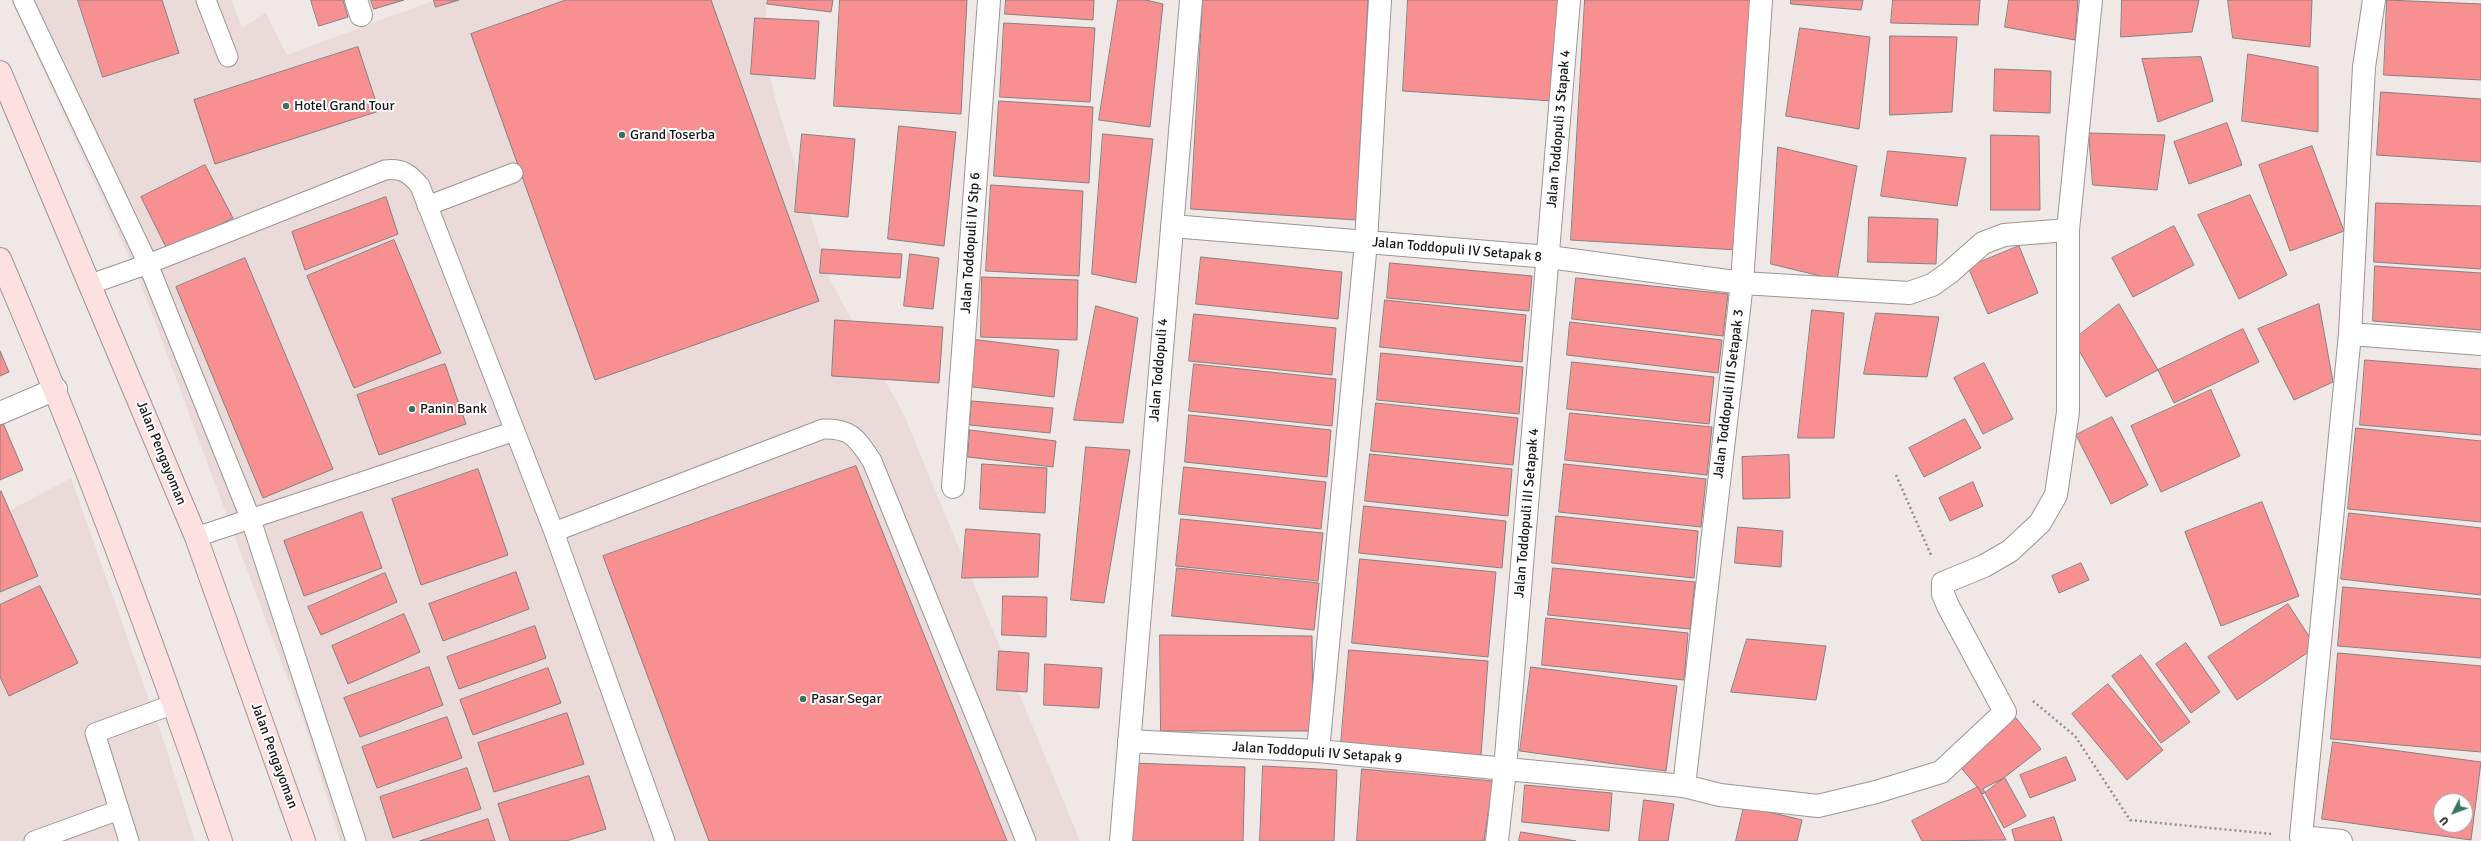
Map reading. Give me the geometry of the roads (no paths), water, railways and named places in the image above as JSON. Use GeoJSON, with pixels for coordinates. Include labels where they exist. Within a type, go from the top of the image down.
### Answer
{"type":"FeatureCollection","features":[{"type":"Feature","properties":{"kind":"street","name":"Jalan Toddopuli IV Stp 6"},"geometry":{"type":"LineString","coordinates":[[953,487],[988,0]]}},
{"type":"Feature","properties":{"kind":"street","name":"Jalan Toddopuli 4"},"geometry":{"type":"LineString","coordinates":[[1121,841],[1192,0]]}},
{"type":"Feature","properties":{"kind":"street"},"geometry":{"type":"LineString","coordinates":[[1318,751],[1366,242],[1380,0]]}},
{"type":"Feature","properties":{"kind":"street","name":"Jalan Toddopuli 3 Stapak 4"},"geometry":{"type":"LineString","coordinates":[[1549,257],[1569,0]]}},
{"type":"Feature","properties":{"kind":"street","name":"Jalan Toddopuli III Setapak 3"},"geometry":{"type":"LineString","coordinates":[[1684,786],[1742,283],[1761,0]]}},
{"type":"Feature","properties":{"kind":"street"},"geometry":{"type":"LineString","coordinates":[[2068,230],[2091,0]]}},
{"type":"Feature","properties":{"kind":"street"},"geometry":{"type":"LineString","coordinates":[[2340,841],[2301,837],[2350,334],[2364,67],[2374,0]]}},
{"type":"Feature","properties":{"kind":"street","name":"Jalan Pengayoman"},"geometry":{"type":"LineString","coordinates":[[0,72],[91,284],[196,538],[304,841]]}},
{"type":"Feature","properties":{"kind":"street","name":"Jalan Toddopuli IV Setapak 8"},"geometry":{"type":"LineString","coordinates":[[1172,226],[1549,257],[1742,283],[1909,293],[1932,285],[1949,273],[1983,243],[2004,235],[2068,230]]}},
{"type":"Feature","properties":{"kind":"street","name":"Jalan Toddopuli IV Setapak 9"},"geometry":{"type":"LineString","coordinates":[[1129,741],[1318,751],[1684,786],[1720,795],[1818,806],[1876,792],[1940,772],[2005,712],[1948,606],[1943,594],[1943,583],[1984,566],[2010,551],[2040,523],[2056,495],[2068,412],[2068,230]]}},
{"type":"Feature","properties":{"kind":"street","name":"Jalan Toddopuli III Setapak 4"},"geometry":{"type":"LineString","coordinates":[[1497,841],[1505,769],[1549,257]]}},
{"type":"Feature","properties":{"kind":"street"},"geometry":{"type":"LineString","coordinates":[[0,259],[56,389],[174,704],[220,841]]}},
{"type":"Feature","properties":{"kind":"street"},"geometry":{"type":"LineString","coordinates":[[2350,334],[2481,344]]}},
{"type":"Feature","properties":{"kind":"street"},"geometry":{"type":"LineString","coordinates":[[0,413],[56,389]]}},
{"type":"Feature","properties":{"kind":"lane"},"geometry":{"type":"LineString","coordinates":[[24,0],[148,264],[251,520],[356,841]]}},
{"type":"Feature","properties":{"kind":"lane"},"geometry":{"type":"LineString","coordinates":[[206,0],[228,57]]}},
{"type":"Feature","properties":{"kind":"lane"},"geometry":{"type":"LineString","coordinates":[[91,284],[148,264],[385,170],[397,169],[410,174],[420,186],[554,532],[664,841]]}},
{"type":"Feature","properties":{"kind":"lane"},"geometry":{"type":"LineString","coordinates":[[427,206],[512,174]]}},
{"type":"Feature","properties":{"kind":"lane"},"geometry":{"type":"LineString","coordinates":[[554,532],[823,430],[837,429],[847,431],[858,442],[872,462],[1026,841]]}},
{"type":"Feature","properties":{"kind":"lane"},"geometry":{"type":"LineString","coordinates":[[196,538],[515,431]]}},
{"type":"Feature","properties":{"kind":"lane"},"geometry":{"type":"LineString","coordinates":[[129,841],[95,733],[174,704]]}},
{"type":"Feature","properties":{"kind":"lane"},"geometry":{"type":"LineString","coordinates":[[34,841],[119,810]]}},
{"type":"Feature","properties":{"kind":"place","name":"Hotel Grand Tour"},"geometry":{"type":"Point","coordinates":[286,106]}},
{"type":"Feature","properties":{"kind":"place","name":"Grand Toserba"},"geometry":{"type":"Point","coordinates":[622,135]}},
{"type":"Feature","properties":{"kind":"place","name":"Panin Bank"},"geometry":{"type":"Point","coordinates":[412,409]}},
{"type":"Feature","properties":{"kind":"place","name":"Pasar Segar"},"geometry":{"type":"Point","coordinates":[803,699]}}]}
